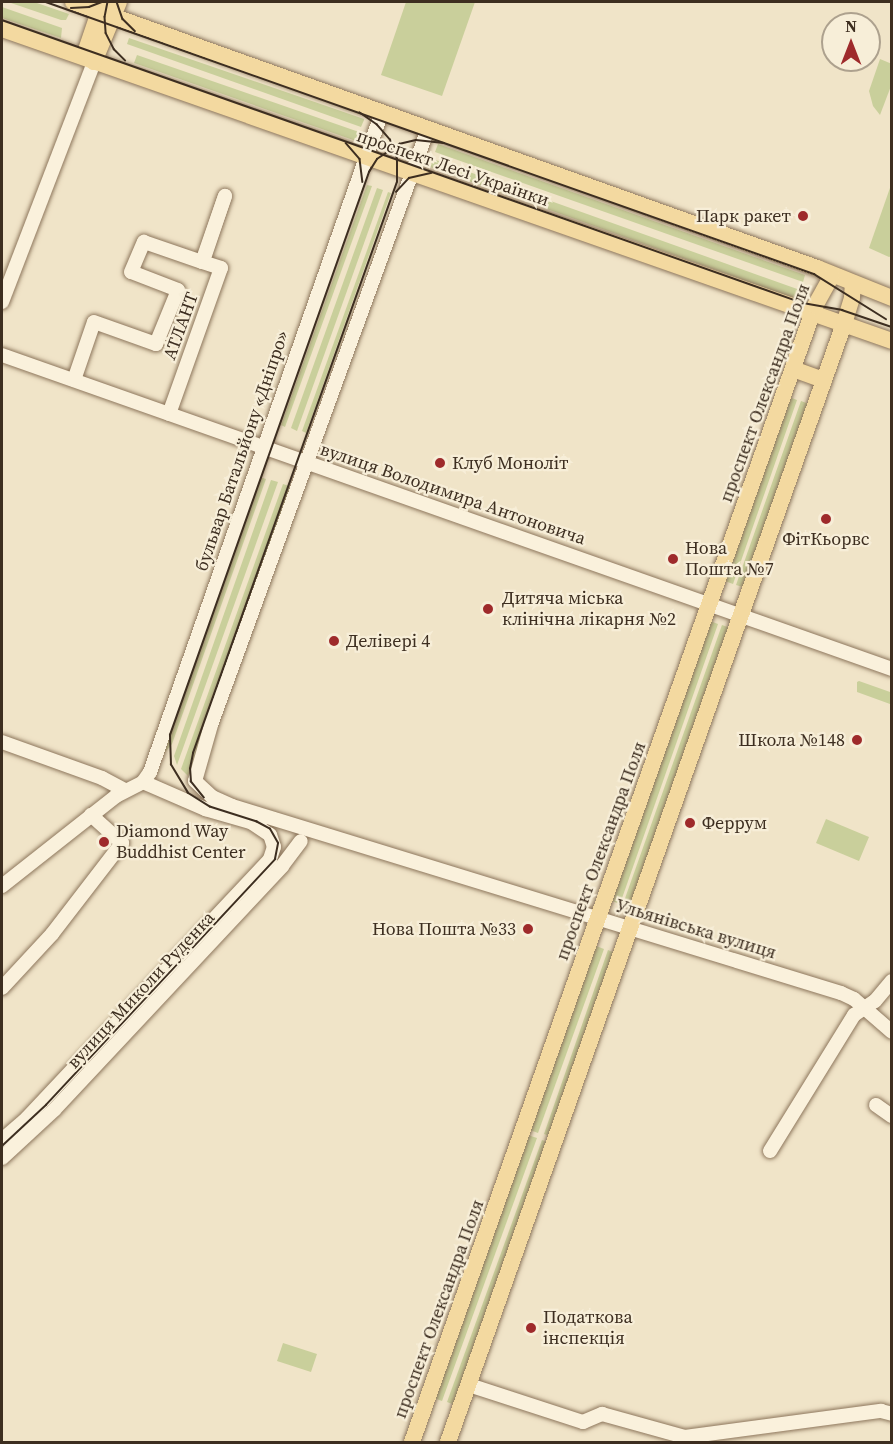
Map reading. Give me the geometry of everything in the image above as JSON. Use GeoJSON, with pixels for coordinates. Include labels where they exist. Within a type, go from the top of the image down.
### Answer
{"type":"FeatureCollection","features":[{"type":"Feature","properties":{"kind":"main road","name":"проспект Лесі Українки"},"geometry":{"type":"LineString","coordinates":[[100,5],[145,27],[891,298]]}},
{"type":"Feature","properties":{"kind":"main road"},"geometry":{"type":"LineString","coordinates":[[94,62],[100,5]]}},
{"type":"Feature","properties":{"kind":"main road","name":"проспект Лесі Українки"},"geometry":{"type":"LineString","coordinates":[[2,29],[891,341]]}},
{"type":"Feature","properties":{"kind":"main road","name":"проспект Олександра Поля"},"geometry":{"type":"LineString","coordinates":[[412,1443],[812,314],[820,292],[832,275]]}},
{"type":"Feature","properties":{"kind":"main road"},"geometry":{"type":"LineString","coordinates":[[448,1443],[844,324],[852,297],[853,284]]}},
{"type":"Feature","properties":{"kind":"main road"},"geometry":{"type":"LineString","coordinates":[[793,369],[824,380]]}},
{"type":"Feature","properties":{"kind":"street"},"geometry":{"type":"LineString","coordinates":[[2,302],[94,62]]}},
{"type":"Feature","properties":{"kind":"street","name":"бульвар Батальйону «Дніпро»"},"geometry":{"type":"LineString","coordinates":[[143,782],[150,772],[262,446],[382,112]]}},
{"type":"Feature","properties":{"kind":"street"},"geometry":{"type":"LineString","coordinates":[[162,790],[183,788],[195,779],[221,695],[428,129]]}},
{"type":"Feature","properties":{"kind":"street","name":"АТЛАНТ"},"geometry":{"type":"LineString","coordinates":[[74,380],[94,322],[156,344],[178,290],[131,272],[144,242],[203,258],[221,268],[169,414]]}},
{"type":"Feature","properties":{"kind":"street","name":"вулиця Володимира Антоновича"},"geometry":{"type":"LineString","coordinates":[[2,355],[891,669]]}},
{"type":"Feature","properties":{"kind":"street"},"geometry":{"type":"LineString","coordinates":[[2,742],[102,778],[125,790]]}},
{"type":"Feature","properties":{"kind":"street","name":"Ульянівська вулиця"},"geometry":{"type":"LineString","coordinates":[[195,779],[218,801],[312,835],[631,927],[841,993],[862,1007],[891,1032]]}},
{"type":"Feature","properties":{"kind":"street"},"geometry":{"type":"LineString","coordinates":[[2,886],[91,815],[125,790],[143,782]]}},
{"type":"Feature","properties":{"kind":"street","name":"Ульянівська вулиця"},"geometry":{"type":"LineString","coordinates":[[143,782],[205,809],[252,823],[312,835]]}},
{"type":"Feature","properties":{"kind":"street"},"geometry":{"type":"LineString","coordinates":[[2,988],[52,934],[122,843],[91,815]]}},
{"type":"Feature","properties":{"kind":"street"},"geometry":{"type":"LineString","coordinates":[[252,823],[270,835],[274,848],[272,855]]}},
{"type":"Feature","properties":{"kind":"street","name":"вулиця Миколи Руденка"},"geometry":{"type":"LineString","coordinates":[[2,1140],[27,1118],[272,855],[312,835]]}},
{"type":"Feature","properties":{"kind":"street","name":"вулиця Миколи Руденка"},"geometry":{"type":"LineString","coordinates":[[2,1158],[54,1110],[312,835]]}},
{"type":"Feature","properties":{"kind":"street"},"geometry":{"type":"LineString","coordinates":[[770,1151],[854,1015],[862,1007],[875,1000],[891,981]]}},
{"type":"Feature","properties":{"kind":"street"},"geometry":{"type":"LineString","coordinates":[[876,1105],[891,1116]]}},
{"type":"Feature","properties":{"kind":"street"},"geometry":{"type":"LineString","coordinates":[[469,1385],[582,1422],[602,1414],[685,1437],[881,1411],[891,1414]]}},
{"type":"Feature","properties":{"kind":"green space"},"geometry":{"type":"Polygon","coordinates":[[[8,2],[34,2],[69,14],[66,20],[61,20],[8,2]]]}},
{"type":"Feature","properties":{"kind":"green space"},"geometry":{"type":"Polygon","coordinates":[[[406,2],[475,2],[442,96],[381,75],[406,2]]]}},
{"type":"Feature","properties":{"kind":"green space"},"geometry":{"type":"Polygon","coordinates":[[[2,7],[62,28],[61,38],[2,18],[2,7]]]}},
{"type":"Feature","properties":{"kind":"green space"},"geometry":{"type":"Polygon","coordinates":[[[129,38],[364,120],[361,127],[127,44],[129,38]]]}},
{"type":"Feature","properties":{"kind":"green space"},"geometry":{"type":"Polygon","coordinates":[[[137,55],[359,132],[356,141],[134,63],[137,55]]]}},
{"type":"Feature","properties":{"kind":"green space"},"geometry":{"type":"Polygon","coordinates":[[[881,59],[892,64],[891,86],[880,115],[873,106],[869,91],[876,72],[881,72],[881,59]]]}},
{"type":"Feature","properties":{"kind":"green space"},"geometry":{"type":"Polygon","coordinates":[[[438,144],[805,275],[803,282],[435,152],[438,144]]]}},
{"type":"Feature","properties":{"kind":"green space"},"geometry":{"type":"Polygon","coordinates":[[[433,159],[800,290],[797,299],[430,167],[433,159]]]}},
{"type":"Feature","properties":{"kind":"green space"},"geometry":{"type":"Polygon","coordinates":[[[367,185],[372,186],[285,427],[281,425],[367,185]]]}},
{"type":"Feature","properties":{"kind":"green space"},"geometry":{"type":"Polygon","coordinates":[[[891,185],[892,256],[889,257],[869,248],[891,185]]]}},
{"type":"Feature","properties":{"kind":"green space"},"geometry":{"type":"Polygon","coordinates":[[[377,188],[383,190],[297,431],[291,428],[377,188]]]}},
{"type":"Feature","properties":{"kind":"green space"},"geometry":{"type":"Polygon","coordinates":[[[388,192],[391,193],[306,433],[302,431],[388,192]]]}},
{"type":"Feature","properties":{"kind":"green space"},"geometry":{"type":"Polygon","coordinates":[[[789,397],[797,400],[733,584],[725,581],[789,397]]]}},
{"type":"Feature","properties":{"kind":"green space"},"geometry":{"type":"Polygon","coordinates":[[[801,401],[809,404],[743,587],[736,585],[801,401]]]}},
{"type":"Feature","properties":{"kind":"green space"},"geometry":{"type":"Polygon","coordinates":[[[257,476],[266,479],[172,744],[156,763],[257,476]]]}},
{"type":"Feature","properties":{"kind":"green space"},"geometry":{"type":"Polygon","coordinates":[[[271,480],[278,482],[177,765],[174,756],[271,480]]]}},
{"type":"Feature","properties":{"kind":"green space"},"geometry":{"type":"Polygon","coordinates":[[[283,484],[292,487],[188,776],[181,769],[283,484]]]}},
{"type":"Feature","properties":{"kind":"green space"},"geometry":{"type":"Polygon","coordinates":[[[710,621],[718,624],[620,904],[612,901],[710,621]]]}},
{"type":"Feature","properties":{"kind":"green space"},"geometry":{"type":"Polygon","coordinates":[[[722,625],[730,628],[632,907],[623,904],[722,625]]]}},
{"type":"Feature","properties":{"kind":"green space"},"geometry":{"type":"Polygon","coordinates":[[[859,681],[890,692],[890,704],[857,692],[859,681]]]}},
{"type":"Feature","properties":{"kind":"green space"},"geometry":{"type":"Polygon","coordinates":[[[826,819],[869,837],[859,861],[816,843],[826,819]]]}},
{"type":"Feature","properties":{"kind":"green space"},"geometry":{"type":"Polygon","coordinates":[[[596,946],[604,949],[538,1133],[530,1130],[596,946]]]}},
{"type":"Feature","properties":{"kind":"green space"},"geometry":{"type":"Polygon","coordinates":[[[608,950],[615,953],[552,1137],[544,1134],[608,950]]]}},
{"type":"Feature","properties":{"kind":"green space"},"geometry":{"type":"Polygon","coordinates":[[[528,1135],[537,1138],[442,1401],[434,1398],[528,1135]]]}},
{"type":"Feature","properties":{"kind":"green space"},"geometry":{"type":"Polygon","coordinates":[[[542,1140],[550,1143],[455,1405],[447,1402],[542,1140]]]}},
{"type":"Feature","properties":{"kind":"green space"},"geometry":{"type":"Polygon","coordinates":[[[283,1343],[317,1354],[311,1372],[277,1361],[283,1343]]]}},
{"type":"Feature","properties":{"kind":"tram line"},"geometry":{"type":"LineString","coordinates":[[46,2],[814,274],[886,319]]}},
{"type":"Feature","properties":{"kind":"tram line"},"geometry":{"type":"LineString","coordinates":[[71,8],[89,7],[102,2]]}},
{"type":"Feature","properties":{"kind":"tram line"},"geometry":{"type":"LineString","coordinates":[[108,2],[105,17],[106,33],[114,49],[125,60]]}},
{"type":"Feature","properties":{"kind":"tram line"},"geometry":{"type":"LineString","coordinates":[[117,2],[123,19],[135,31]]}},
{"type":"Feature","properties":{"kind":"tram line"},"geometry":{"type":"LineString","coordinates":[[2,20],[803,303],[842,310],[892,327]]}},
{"type":"Feature","properties":{"kind":"tram line"},"geometry":{"type":"LineString","coordinates":[[204,798],[191,782],[190,769],[193,753],[397,182],[397,159],[390,140],[377,125],[360,113]]}},
{"type":"Feature","properties":{"kind":"tram line"},"geometry":{"type":"LineString","coordinates":[[2,1146],[46,1105],[275,859],[278,843],[270,829],[257,822],[210,807],[188,793],[171,765],[170,735],[369,172],[377,159],[399,144],[416,140],[444,143]]}},
{"type":"Feature","properties":{"kind":"tram line"},"geometry":{"type":"LineString","coordinates":[[346,143],[360,159],[363,182]]}},
{"type":"Feature","properties":{"kind":"tram line"},"geometry":{"type":"LineString","coordinates":[[396,192],[409,178],[431,173]]}},
{"type":"Feature","properties":{"kind":"place","name":"Парк ракет"},"geometry":{"type":"Point","coordinates":[803,216]}},
{"type":"Feature","properties":{"kind":"place","name":"Клуб Моноліт"},"geometry":{"type":"Point","coordinates":[440,463]}},
{"type":"Feature","properties":{"kind":"place","name":"ФiтКьорвс"},"geometry":{"type":"Point","coordinates":[826,519]}},
{"type":"Feature","properties":{"kind":"place","name":"Нова Пошта №7"},"geometry":{"type":"Point","coordinates":[673,559]}},
{"type":"Feature","properties":{"kind":"place","name":"Дитяча міська клінічна лікарня №2"},"geometry":{"type":"Point","coordinates":[488,609]}},
{"type":"Feature","properties":{"kind":"place","name":"Делівері 4"},"geometry":{"type":"Point","coordinates":[334,641]}},
{"type":"Feature","properties":{"kind":"place","name":"Школа №148"},"geometry":{"type":"Point","coordinates":[857,740]}},
{"type":"Feature","properties":{"kind":"place","name":"Феррум"},"geometry":{"type":"Point","coordinates":[690,823]}},
{"type":"Feature","properties":{"kind":"place","name":"Diamond Way Buddhist Center"},"geometry":{"type":"Point","coordinates":[104,842]}},
{"type":"Feature","properties":{"kind":"place","name":"Нова Пошта №33"},"geometry":{"type":"Point","coordinates":[528,929]}},
{"type":"Feature","properties":{"kind":"place","name":"Податкова інспекція"},"geometry":{"type":"Point","coordinates":[531,1328]}}]}
